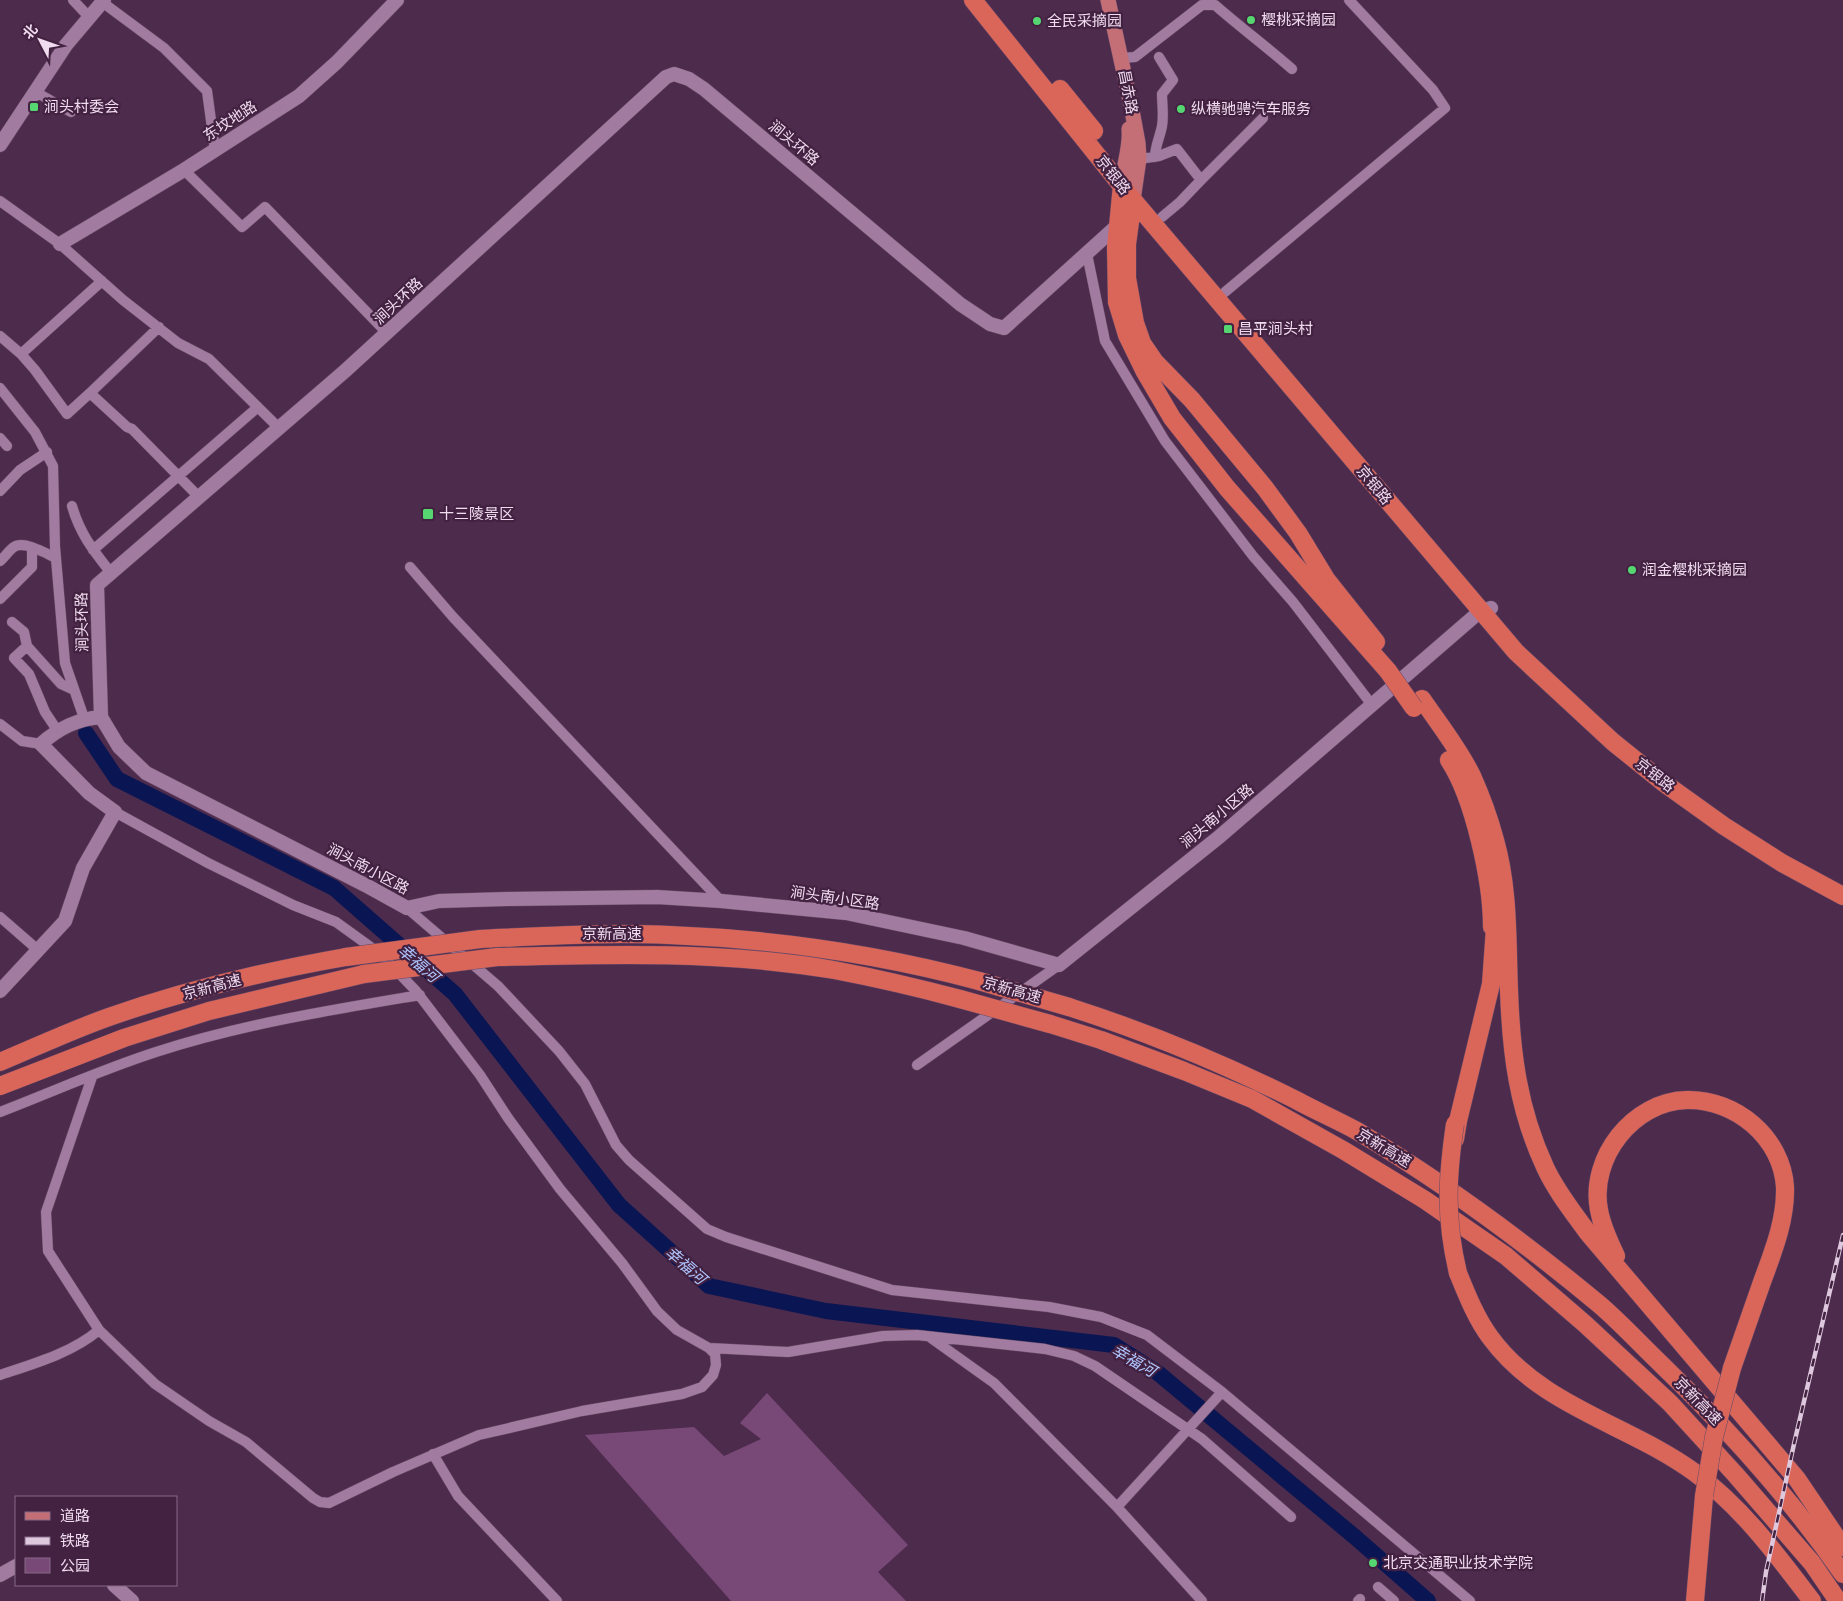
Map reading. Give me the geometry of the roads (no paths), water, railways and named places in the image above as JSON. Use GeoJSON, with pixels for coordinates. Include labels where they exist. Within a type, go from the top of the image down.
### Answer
{"type":"FeatureCollection","features":[{"type":"Feature","properties":{"kind":"highway","name":"京银路"},"geometry":{"type":"LineString","coordinates":[[973,0],[1487,610],[1643,753],[1731,817],[1788,853],[1843,884]]}},
{"type":"Feature","properties":{"kind":"highway","name":"京银路"},"geometry":{"type":"LineString","coordinates":[[985,0],[1077,110],[1128,185],[1162,217],[1225,292],[1487,610],[1516,652],[1613,742],[1664,784],[1724,826],[1782,863],[1843,896]]}},
{"type":"Feature","properties":{"kind":"highway"},"geometry":{"type":"LineString","coordinates":[[1128,185],[1118,225],[1116,284],[1117,302],[1122,321],[1134,352],[1172,418],[1227,488],[1391,668]]}},
{"type":"Feature","properties":{"kind":"highway"},"geometry":{"type":"LineString","coordinates":[[1128,185],[1127,278],[1135,323],[1142,343],[1155,362],[1192,400],[1266,488],[1298,533],[1326,578],[1417,704],[1471,774],[1495,840],[1502,872],[1508,925],[1511,1049],[1518,1090],[1530,1130],[1545,1167],[1564,1200],[1588,1233],[1797,1479],[1843,1548]]}},
{"type":"Feature","properties":{"kind":"highway"},"geometry":{"type":"LineString","coordinates":[[1417,704],[1458,774],[1479,838],[1492,920],[1492,959],[1487,989],[1455,1124],[1449,1166],[1448,1208],[1450,1234],[1458,1273],[1471,1304],[1490,1337],[1526,1376],[1550,1394],[1571,1406],[1654,1447],[1679,1462],[1722,1494],[1783,1563],[1812,1601]]}},
{"type":"Feature","properties":{"kind":"highway"},"geometry":{"type":"LineString","coordinates":[[1417,704],[1460,775],[1483,832],[1492,874],[1497,920],[1491,984],[1458,1121],[1452,1156],[1449,1197],[1452,1239],[1458,1273]]}},
{"type":"Feature","properties":{"kind":"highway","name":"京新高速"},"geometry":{"type":"LineString","coordinates":[[0,1062],[109,1017],[194,991],[299,965],[346,956],[480,939],[576,934],[660,935],[756,941],[845,952],[930,968],[980,981],[1107,1019],[1191,1051],[1260,1082],[1354,1130],[1430,1177],[1519,1240],[1602,1307],[1746,1451],[1825,1547],[1843,1574]]}},
{"type":"Feature","properties":{"kind":"highway","name":"京新高速"},"geometry":{"type":"LineString","coordinates":[[0,1086],[124,1038],[200,1014],[364,974],[497,957],[580,954],[643,955],[753,961],[834,970],[960,998],[1101,1040],[1252,1099],[1343,1150],[1425,1200],[1506,1256],[1585,1324],[1670,1403],[1812,1563],[1838,1601]]}},
{"type":"Feature","properties":{"kind":"highway"},"geometry":{"type":"LineString","coordinates":[[1645,1300],[1616,1257],[1604,1229],[1598,1209],[1597,1192],[1598,1179],[1603,1163],[1612,1146],[1626,1128],[1639,1117],[1653,1110],[1673,1102],[1687,1100],[1720,1105],[1748,1120],[1760,1130],[1770,1143],[1783,1174],[1785,1188],[1781,1225],[1732,1368],[1714,1437],[1704,1496],[1695,1601]]}},
{"type":"Feature","properties":{"kind":"main road","name":"昌赤路"},"geometry":{"type":"LineString","coordinates":[[1104,0],[1129,126],[1128,185]]}},
{"type":"Feature","properties":{"kind":"main road","name":"昌赤路"},"geometry":{"type":"LineString","coordinates":[[1108,0],[1122,58],[1139,159],[1128,185]]}},
{"type":"Feature","properties":{"kind":"street"},"geometry":{"type":"LineString","coordinates":[[73,0],[90,18]]}},
{"type":"Feature","properties":{"kind":"street","name":"东坟地路"},"geometry":{"type":"LineString","coordinates":[[60,244],[184,170],[299,96],[337,62],[397,0]]}},
{"type":"Feature","properties":{"kind":"street"},"geometry":{"type":"LineString","coordinates":[[1225,292],[1445,108],[1432,90],[1349,0]]}},
{"type":"Feature","properties":{"kind":"street"},"geometry":{"type":"LineString","coordinates":[[0,145],[66,45],[103,1],[164,48],[207,91],[215,150]]}},
{"type":"Feature","properties":{"kind":"street"},"geometry":{"type":"LineString","coordinates":[[1122,58],[1135,57],[1202,5],[1215,5],[1292,69]]}},
{"type":"Feature","properties":{"kind":"street"},"geometry":{"type":"LineString","coordinates":[[1155,157],[1155,147],[1160,137],[1163,123],[1162,94],[1173,80],[1159,57]]}},
{"type":"Feature","properties":{"kind":"street","name":"涧头环路"},"geometry":{"type":"LineString","coordinates":[[101,717],[97,585],[387,332],[666,77],[674,74],[689,79],[704,88],[960,304],[990,324],[1004,328],[1118,225]]}},
{"type":"Feature","properties":{"kind":"street"},"geometry":{"type":"LineString","coordinates":[[33,95],[41,95],[71,112]]}},
{"type":"Feature","properties":{"kind":"street"},"geometry":{"type":"LineString","coordinates":[[1162,217],[1180,202],[1263,118]]}},
{"type":"Feature","properties":{"kind":"street"},"geometry":{"type":"LineString","coordinates":[[1139,159],[1155,157],[1177,149],[1201,180]]}},
{"type":"Feature","properties":{"kind":"street"},"geometry":{"type":"LineString","coordinates":[[184,170],[242,227],[265,207],[387,332]]}},
{"type":"Feature","properties":{"kind":"street"},"geometry":{"type":"LineString","coordinates":[[0,201],[60,244],[178,343],[209,359],[279,428]]}},
{"type":"Feature","properties":{"kind":"street"},"geometry":{"type":"LineString","coordinates":[[1087,254],[1106,341],[1165,441],[1258,563],[1293,602],[1372,705]]}},
{"type":"Feature","properties":{"kind":"street"},"geometry":{"type":"LineString","coordinates":[[21,354],[102,281]]}},
{"type":"Feature","properties":{"kind":"street"},"geometry":{"type":"LineString","coordinates":[[0,352],[4,340],[21,354],[67,414],[159,327]]}},
{"type":"Feature","properties":{"kind":"street"},"geometry":{"type":"LineString","coordinates":[[0,388],[35,432],[54,466],[56,558],[65,664],[84,718]]}},
{"type":"Feature","properties":{"kind":"street"},"geometry":{"type":"LineString","coordinates":[[90,392],[127,428],[132,428],[178,477],[200,497]]}},
{"type":"Feature","properties":{"kind":"street"},"geometry":{"type":"LineString","coordinates":[[93,550],[258,407]]}},
{"type":"Feature","properties":{"kind":"street"},"geometry":{"type":"LineString","coordinates":[[0,438],[7,446]]}},
{"type":"Feature","properties":{"kind":"street"},"geometry":{"type":"LineString","coordinates":[[0,491],[20,470],[47,452]]}},
{"type":"Feature","properties":{"kind":"street"},"geometry":{"type":"LineString","coordinates":[[72,506],[78,525],[93,550],[111,573]]}},
{"type":"Feature","properties":{"kind":"street"},"geometry":{"type":"LineString","coordinates":[[0,561],[16,546],[20,545],[56,558]]}},
{"type":"Feature","properties":{"kind":"street"},"geometry":{"type":"LineString","coordinates":[[0,599],[32,567],[32,548]]}},
{"type":"Feature","properties":{"kind":"street"},"geometry":{"type":"LineString","coordinates":[[410,567],[460,624],[721,901]]}},
{"type":"Feature","properties":{"kind":"street","name":"涧头南小区路"},"geometry":{"type":"LineString","coordinates":[[101,717],[119,747],[146,773],[407,908],[439,901],[507,898],[657,898],[721,901],[846,913],[964,938],[1059,965],[1219,836],[1477,614],[1487,610]]}},
{"type":"Feature","properties":{"kind":"street"},"geometry":{"type":"LineString","coordinates":[[12,622],[24,632],[26,646],[61,684],[74,690]]}},
{"type":"Feature","properties":{"kind":"street"},"geometry":{"type":"LineString","coordinates":[[26,646],[14,658],[28,674],[57,730]]}},
{"type":"Feature","properties":{"kind":"street"},"geometry":{"type":"LineString","coordinates":[[41,744],[57,730],[84,718],[101,717]]}},
{"type":"Feature","properties":{"kind":"street"},"geometry":{"type":"LineString","coordinates":[[0,724],[22,741],[41,744],[89,793],[115,812],[208,863],[293,905],[336,922],[372,948],[393,967],[420,995],[480,1075],[508,1118],[560,1189],[622,1263],[657,1311],[677,1330],[710,1348],[715,1354],[716,1365],[714,1375],[702,1387],[682,1394],[582,1411],[479,1435],[433,1454],[329,1503],[320,1502],[246,1442],[209,1421],[155,1384],[98,1330],[48,1251],[46,1212],[92,1076]]}},
{"type":"Feature","properties":{"kind":"street"},"geometry":{"type":"LineString","coordinates":[[0,991],[65,921],[83,868],[115,812]]}},
{"type":"Feature","properties":{"kind":"street"},"geometry":{"type":"LineString","coordinates":[[407,908],[498,986],[525,1013],[585,1084],[616,1145],[629,1160],[707,1229],[726,1237],[892,1290],[1049,1307],[1102,1317],[1147,1336],[1222,1392],[1470,1601]]}},
{"type":"Feature","properties":{"kind":"street"},"geometry":{"type":"LineString","coordinates":[[0,917],[38,950]]}},
{"type":"Feature","properties":{"kind":"street"},"geometry":{"type":"LineString","coordinates":[[917,1065],[1059,965]]}},
{"type":"Feature","properties":{"kind":"street"},"geometry":{"type":"LineString","coordinates":[[0,1112],[156,1052],[227,1032],[341,1008],[420,995]]}},
{"type":"Feature","properties":{"kind":"street"},"geometry":{"type":"LineString","coordinates":[[0,1375],[51,1357],[88,1339],[98,1330]]}},
{"type":"Feature","properties":{"kind":"street"},"geometry":{"type":"LineString","coordinates":[[710,1348],[788,1352],[883,1336],[928,1336],[1045,1349],[1074,1356],[1095,1366],[1188,1428],[1291,1517]]}},
{"type":"Feature","properties":{"kind":"street"},"geometry":{"type":"LineString","coordinates":[[928,1336],[994,1383],[1117,1507],[1202,1601]]}},
{"type":"Feature","properties":{"kind":"street"},"geometry":{"type":"LineString","coordinates":[[1117,1507],[1222,1392]]}},
{"type":"Feature","properties":{"kind":"street"},"geometry":{"type":"LineString","coordinates":[[433,1454],[458,1496],[557,1601]]}},
{"type":"Feature","properties":{"kind":"street"},"geometry":{"type":"LineString","coordinates":[[0,1576],[15,1567]]}},
{"type":"Feature","properties":{"kind":"street"},"geometry":{"type":"LineString","coordinates":[[115,1586],[132,1601]]}},
{"type":"Feature","properties":{"kind":"street"},"geometry":{"type":"LineString","coordinates":[[1378,1587],[1394,1601]]}},
{"type":"Feature","properties":{"kind":"waterway","name":"幸福河"},"geometry":{"type":"LineString","coordinates":[[86,733],[117,779],[334,888],[455,994],[619,1205],[709,1286],[826,1311],[1114,1345],[1158,1373],[1355,1537],[1428,1601]]}},
{"type":"Feature","properties":{"kind":"railway"},"geometry":{"type":"LineString","coordinates":[[1762,1601],[1766,1572],[1794,1444],[1843,1235]]}},
{"type":"Feature","properties":{"kind":"place","name":"樱桃采摘园"},"geometry":{"type":"Point","coordinates":[1251,20]}},
{"type":"Feature","properties":{"kind":"place","name":"全民采摘园"},"geometry":{"type":"Point","coordinates":[1037,21]}},
{"type":"Feature","properties":{"kind":"place","name":"涧头村委会"},"geometry":{"type":"Point","coordinates":[34,107]}},
{"type":"Feature","properties":{"kind":"place","name":"纵横驰骋汽车服务"},"geometry":{"type":"Point","coordinates":[1181,109]}},
{"type":"Feature","properties":{"kind":"place","name":"昌平涧头村"},"geometry":{"type":"Point","coordinates":[1228,329]}},
{"type":"Feature","properties":{"kind":"place","name":"十三陵景区"},"geometry":{"type":"Point","coordinates":[428,514]}},
{"type":"Feature","properties":{"kind":"place","name":"润金樱桃采摘园"},"geometry":{"type":"Point","coordinates":[1632,570]}},
{"type":"Feature","properties":{"kind":"place","name":"北京交通职业技术学院"},"geometry":{"type":"Point","coordinates":[1373,1563]}}]}
